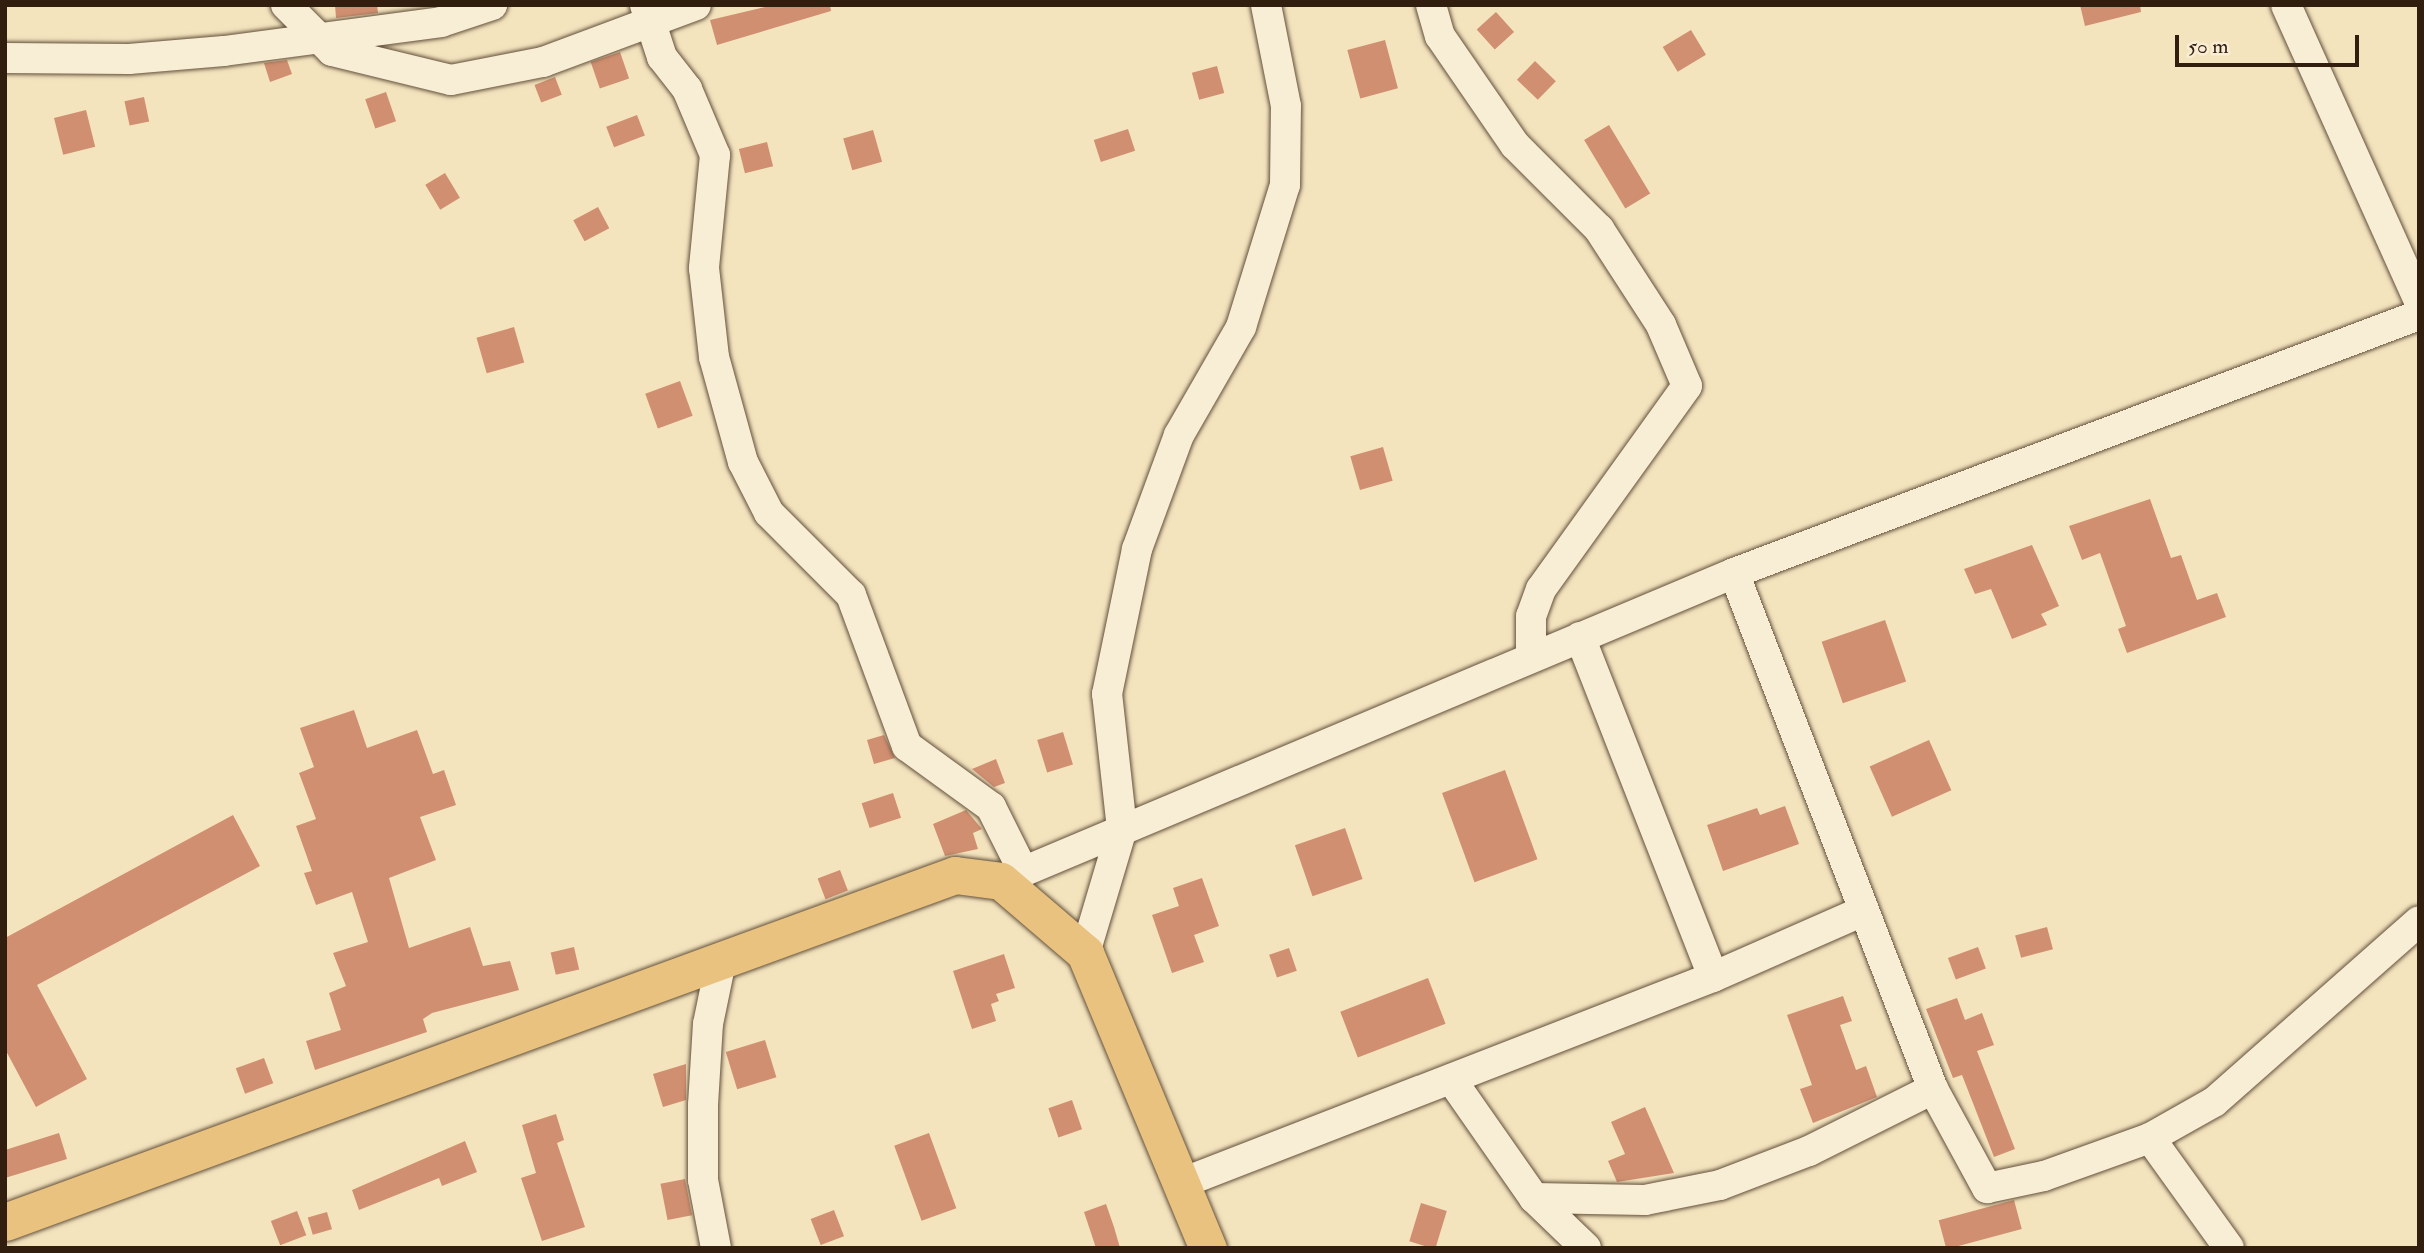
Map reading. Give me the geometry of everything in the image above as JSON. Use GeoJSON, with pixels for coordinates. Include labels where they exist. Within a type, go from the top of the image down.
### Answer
{"type":"FeatureCollection","features":[{"type":"Feature","properties":{"kind":"main road"},"geometry":{"type":"LineString","coordinates":[[5,1222],[933,882],[955,876],[1012,876],[1085,953],[1208,1248]]}},
{"type":"Feature","properties":{"kind":"street"},"geometry":{"type":"LineString","coordinates":[[286,5],[313,35],[365,64],[478,79],[647,14],[696,5]]}},
{"type":"Feature","properties":{"kind":"street"},"geometry":{"type":"LineString","coordinates":[[5,58],[129,59],[313,35],[441,22],[492,5]]}},
{"type":"Feature","properties":{"kind":"street"},"geometry":{"type":"LineString","coordinates":[[1085,953],[1122,829],[1107,694],[1137,549],[1179,435],[1241,327],[1285,185],[1286,106],[1266,5]]}},
{"type":"Feature","properties":{"kind":"street"},"geometry":{"type":"LineString","coordinates":[[1431,5],[1440,36],[1515,145],[1599,229],[1661,325],[1687,386],[1541,589],[1531,616],[1531,657]]}},
{"type":"Feature","properties":{"kind":"street"},"geometry":{"type":"LineString","coordinates":[[2286,5],[2419,300]]}},
{"type":"Feature","properties":{"kind":"street"},"geometry":{"type":"LineString","coordinates":[[647,14],[715,155],[704,268],[714,357],[743,462],[769,513],[851,595],[907,746],[990,807],[1012,876],[1734,573],[2419,315]]}},
{"type":"Feature","properties":{"kind":"street"},"geometry":{"type":"LineString","coordinates":[[1734,573],[1861,912],[1933,1089],[1987,1188],[2022,1183],[2150,1138],[2214,1102],[2419,921]]}},
{"type":"Feature","properties":{"kind":"street"},"geometry":{"type":"LineString","coordinates":[[1580,637],[1713,977]]}},
{"type":"Feature","properties":{"kind":"street"},"geometry":{"type":"LineString","coordinates":[[1182,1183],[1713,977],[1861,912]]}},
{"type":"Feature","properties":{"kind":"street"},"geometry":{"type":"LineString","coordinates":[[716,1248],[703,1180],[703,1105],[708,1024],[721,961]]}},
{"type":"Feature","properties":{"kind":"street"},"geometry":{"type":"LineString","coordinates":[[1451,1079],[1534,1198],[1586,1248]]}},
{"type":"Feature","properties":{"kind":"street"},"geometry":{"type":"LineString","coordinates":[[1534,1198],[1645,1200],[1720,1185],[1809,1151],[1933,1089]]}},
{"type":"Feature","properties":{"kind":"street"},"geometry":{"type":"LineString","coordinates":[[2150,1138],[2229,1248]]}},
{"type":"Feature","properties":{"kind":"building"},"geometry":{"type":"Polygon","coordinates":[[[335,5],[377,5],[378,13],[336,18],[335,5]]]}},
{"type":"Feature","properties":{"kind":"building"},"geometry":{"type":"Polygon","coordinates":[[[774,5],[830,5],[831,11],[717,45],[710,20],[774,5]]]}},
{"type":"Feature","properties":{"kind":"building"},"geometry":{"type":"Polygon","coordinates":[[[2080,5],[2140,5],[2141,12],[2085,26],[2080,5]]]}},
{"type":"Feature","properties":{"kind":"building"},"geometry":{"type":"Polygon","coordinates":[[[1496,12],[1514,32],[1495,49],[1477,29],[1496,12]]]}},
{"type":"Feature","properties":{"kind":"building"},"geometry":{"type":"Polygon","coordinates":[[[1691,30],[1706,55],[1678,72],[1663,47],[1691,30]]]}},
{"type":"Feature","properties":{"kind":"building"},"geometry":{"type":"Polygon","coordinates":[[[1385,40],[1398,88],[1360,98],[1347,50],[1385,40]]]}},
{"type":"Feature","properties":{"kind":"building"},"geometry":{"type":"Polygon","coordinates":[[[620,52],[629,78],[600,89],[591,62],[620,52]]]}},
{"type":"Feature","properties":{"kind":"building"},"geometry":{"type":"Polygon","coordinates":[[[287,60],[292,74],[270,82],[264,63],[287,60]]]}},
{"type":"Feature","properties":{"kind":"building"},"geometry":{"type":"Polygon","coordinates":[[[1535,61],[1556,81],[1538,100],[1517,80],[1535,61]]]}},
{"type":"Feature","properties":{"kind":"building"},"geometry":{"type":"Polygon","coordinates":[[[1217,66],[1224,93],[1199,100],[1192,73],[1217,66]]]}},
{"type":"Feature","properties":{"kind":"building"},"geometry":{"type":"Polygon","coordinates":[[[555,77],[562,95],[541,103],[534,85],[555,77]]]}},
{"type":"Feature","properties":{"kind":"building"},"geometry":{"type":"Polygon","coordinates":[[[386,92],[396,121],[375,128],[365,99],[386,92]]]}},
{"type":"Feature","properties":{"kind":"building"},"geometry":{"type":"Polygon","coordinates":[[[144,97],[149,121],[130,126],[124,101],[144,97]]]}},
{"type":"Feature","properties":{"kind":"building"},"geometry":{"type":"Polygon","coordinates":[[[86,110],[95,147],[63,155],[54,118],[86,110]]]}},
{"type":"Feature","properties":{"kind":"building"},"geometry":{"type":"Polygon","coordinates":[[[637,115],[645,136],[614,147],[606,127],[637,115]]]}},
{"type":"Feature","properties":{"kind":"building"},"geometry":{"type":"Polygon","coordinates":[[[1609,125],[1650,194],[1625,209],[1584,140],[1609,125]]]}},
{"type":"Feature","properties":{"kind":"building"},"geometry":{"type":"Polygon","coordinates":[[[1128,129],[1135,151],[1101,162],[1094,140],[1128,129]]]}},
{"type":"Feature","properties":{"kind":"building"},"geometry":{"type":"Polygon","coordinates":[[[873,130],[882,162],[852,170],[843,139],[873,130]]]}},
{"type":"Feature","properties":{"kind":"building"},"geometry":{"type":"Polygon","coordinates":[[[767,142],[773,166],[745,173],[739,149],[767,142]]]}},
{"type":"Feature","properties":{"kind":"building"},"geometry":{"type":"Polygon","coordinates":[[[445,173],[460,198],[440,210],[425,185],[445,173]]]}},
{"type":"Feature","properties":{"kind":"building"},"geometry":{"type":"Polygon","coordinates":[[[598,207],[609,228],[585,241],[573,220],[598,207]]]}},
{"type":"Feature","properties":{"kind":"building"},"geometry":{"type":"Polygon","coordinates":[[[514,327],[524,363],[487,373],[477,338],[514,327]]]}},
{"type":"Feature","properties":{"kind":"building"},"geometry":{"type":"Polygon","coordinates":[[[680,381],[693,416],[658,428],[645,394],[680,381]]]}},
{"type":"Feature","properties":{"kind":"building"},"geometry":{"type":"Polygon","coordinates":[[[1383,447],[1393,481],[1360,490],[1350,456],[1383,447]]]}},
{"type":"Feature","properties":{"kind":"building"},"geometry":{"type":"Polygon","coordinates":[[[2150,499],[2171,558],[2181,555],[2197,600],[2217,593],[2226,617],[2127,653],[2118,629],[2126,626],[2100,553],[2082,560],[2069,526],[2150,499]]]}},
{"type":"Feature","properties":{"kind":"building"},"geometry":{"type":"Polygon","coordinates":[[[2032,545],[2059,606],[2041,614],[2047,625],[2012,639],[1991,589],[1975,594],[1964,569],[2032,545]]]}},
{"type":"Feature","properties":{"kind":"building"},"geometry":{"type":"Polygon","coordinates":[[[1885,620],[1906,681],[1843,703],[1822,642],[1885,620]]]}},
{"type":"Feature","properties":{"kind":"building"},"geometry":{"type":"Polygon","coordinates":[[[354,710],[367,748],[417,730],[433,774],[444,770],[456,805],[420,817],[436,860],[389,878],[409,948],[470,927],[483,966],[510,961],[519,990],[432,1013],[423,1019],[427,1032],[315,1070],[306,1041],[341,1030],[329,993],[346,986],[333,953],[368,942],[352,892],[316,905],[304,873],[312,871],[296,826],[316,819],[299,773],[314,767],[300,728],[354,710]]]}},
{"type":"Feature","properties":{"kind":"building"},"geometry":{"type":"Polygon","coordinates":[[[1063,732],[1073,765],[1047,772],[1037,740],[1063,732]]]}},
{"type":"Feature","properties":{"kind":"building"},"geometry":{"type":"Polygon","coordinates":[[[884,735],[895,758],[874,764],[867,740],[884,735]]]}},
{"type":"Feature","properties":{"kind":"building"},"geometry":{"type":"Polygon","coordinates":[[[1929,740],[1951,790],[1892,817],[1870,766],[1929,740]]]}},
{"type":"Feature","properties":{"kind":"building"},"geometry":{"type":"Polygon","coordinates":[[[996,759],[1005,783],[994,787],[972,769],[996,759]]]}},
{"type":"Feature","properties":{"kind":"building"},"geometry":{"type":"Polygon","coordinates":[[[1505,770],[1537,859],[1475,882],[1442,793],[1505,770]]]}},
{"type":"Feature","properties":{"kind":"building"},"geometry":{"type":"Polygon","coordinates":[[[893,793],[901,818],[870,828],[862,803],[893,793]]]}},
{"type":"Feature","properties":{"kind":"building"},"geometry":{"type":"Polygon","coordinates":[[[1785,806],[1799,844],[1723,871],[1707,825],[1757,808],[1760,815],[1785,806]]]}},
{"type":"Feature","properties":{"kind":"building"},"geometry":{"type":"Polygon","coordinates":[[[966,810],[982,829],[973,833],[978,849],[945,856],[933,824],[966,810]]]}},
{"type":"Feature","properties":{"kind":"building"},"geometry":{"type":"Polygon","coordinates":[[[233,815],[260,866],[37,985],[87,1079],[36,1107],[5,1049],[5,938],[233,815]]]}},
{"type":"Feature","properties":{"kind":"building"},"geometry":{"type":"Polygon","coordinates":[[[1345,828],[1363,879],[1312,896],[1295,845],[1345,828]]]}},
{"type":"Feature","properties":{"kind":"building"},"geometry":{"type":"Polygon","coordinates":[[[840,870],[848,891],[825,899],[818,879],[840,870]]]}},
{"type":"Feature","properties":{"kind":"building"},"geometry":{"type":"Polygon","coordinates":[[[1202,878],[1219,926],[1194,935],[1204,962],[1172,973],[1152,915],[1179,906],[1173,888],[1202,878]]]}},
{"type":"Feature","properties":{"kind":"building"},"geometry":{"type":"Polygon","coordinates":[[[2047,927],[2053,949],[2021,958],[2015,936],[2047,927]]]}},
{"type":"Feature","properties":{"kind":"building"},"geometry":{"type":"Polygon","coordinates":[[[574,947],[579,969],[556,975],[551,952],[574,947]]]}},
{"type":"Feature","properties":{"kind":"building"},"geometry":{"type":"Polygon","coordinates":[[[1978,947],[1986,969],[1956,980],[1948,958],[1978,947]]]}},
{"type":"Feature","properties":{"kind":"building"},"geometry":{"type":"Polygon","coordinates":[[[1289,948],[1297,971],[1277,978],[1269,955],[1289,948]]]}},
{"type":"Feature","properties":{"kind":"building"},"geometry":{"type":"Polygon","coordinates":[[[1004,954],[1015,988],[996,994],[999,1001],[991,1004],[996,1021],[972,1029],[953,971],[1004,954]]]}},
{"type":"Feature","properties":{"kind":"building"},"geometry":{"type":"Polygon","coordinates":[[[1428,978],[1446,1024],[1358,1057],[1340,1012],[1428,978]]]}},
{"type":"Feature","properties":{"kind":"building"},"geometry":{"type":"Polygon","coordinates":[[[1843,996],[1852,1021],[1840,1025],[1856,1070],[1866,1066],[1877,1097],[1813,1123],[1800,1089],[1812,1085],[1787,1015],[1843,996]]]}},
{"type":"Feature","properties":{"kind":"building"},"geometry":{"type":"Polygon","coordinates":[[[1957,998],[1965,1020],[1982,1013],[1994,1045],[1977,1051],[2015,1149],[1994,1157],[1962,1075],[1953,1078],[1926,1009],[1957,998]]]}},
{"type":"Feature","properties":{"kind":"building"},"geometry":{"type":"Polygon","coordinates":[[[765,1040],[776,1077],[737,1089],[726,1052],[765,1040]]]}},
{"type":"Feature","properties":{"kind":"building"},"geometry":{"type":"Polygon","coordinates":[[[264,1058],[273,1083],[245,1094],[236,1068],[264,1058]]]}},
{"type":"Feature","properties":{"kind":"building"},"geometry":{"type":"Polygon","coordinates":[[[686,1064],[686,1100],[663,1107],[653,1074],[686,1064]]]}},
{"type":"Feature","properties":{"kind":"building"},"geometry":{"type":"Polygon","coordinates":[[[1072,1100],[1082,1129],[1058,1137],[1048,1108],[1072,1100]]]}},
{"type":"Feature","properties":{"kind":"building"},"geometry":{"type":"Polygon","coordinates":[[[1645,1107],[1674,1173],[1617,1182],[1608,1161],[1625,1154],[1611,1122],[1645,1107]]]}},
{"type":"Feature","properties":{"kind":"building"},"geometry":{"type":"Polygon","coordinates":[[[556,1114],[564,1140],[557,1143],[585,1227],[542,1241],[521,1178],[536,1173],[522,1125],[556,1114]]]}},
{"type":"Feature","properties":{"kind":"building"},"geometry":{"type":"Polygon","coordinates":[[[59,1133],[67,1159],[5,1178],[5,1150],[59,1133]]]}},
{"type":"Feature","properties":{"kind":"building"},"geometry":{"type":"Polygon","coordinates":[[[929,1133],[956,1208],[922,1221],[894,1146],[929,1133]]]}},
{"type":"Feature","properties":{"kind":"building"},"geometry":{"type":"Polygon","coordinates":[[[465,1141],[477,1172],[442,1186],[439,1178],[359,1210],[352,1190],[465,1141]]]}},
{"type":"Feature","properties":{"kind":"building"},"geometry":{"type":"Polygon","coordinates":[[[685,1179],[692,1215],[668,1220],[660,1184],[685,1179]]]}},
{"type":"Feature","properties":{"kind":"building"},"geometry":{"type":"Polygon","coordinates":[[[2014,1200],[2022,1229],[1946,1248],[1939,1220],[2014,1200]]]}},
{"type":"Feature","properties":{"kind":"building"},"geometry":{"type":"Polygon","coordinates":[[[1421,1203],[1447,1211],[1435,1248],[1409,1241],[1421,1203]]]}},
{"type":"Feature","properties":{"kind":"building"},"geometry":{"type":"Polygon","coordinates":[[[1106,1204],[1120,1248],[1096,1248],[1084,1212],[1106,1204]]]}},
{"type":"Feature","properties":{"kind":"building"},"geometry":{"type":"Polygon","coordinates":[[[834,1210],[844,1236],[821,1245],[811,1219],[834,1210]]]}},
{"type":"Feature","properties":{"kind":"building"},"geometry":{"type":"Polygon","coordinates":[[[297,1211],[306,1235],[280,1245],[271,1221],[297,1211]]]}},
{"type":"Feature","properties":{"kind":"building"},"geometry":{"type":"Polygon","coordinates":[[[327,1212],[332,1229],[313,1235],[308,1218],[327,1212]]]}}]}
